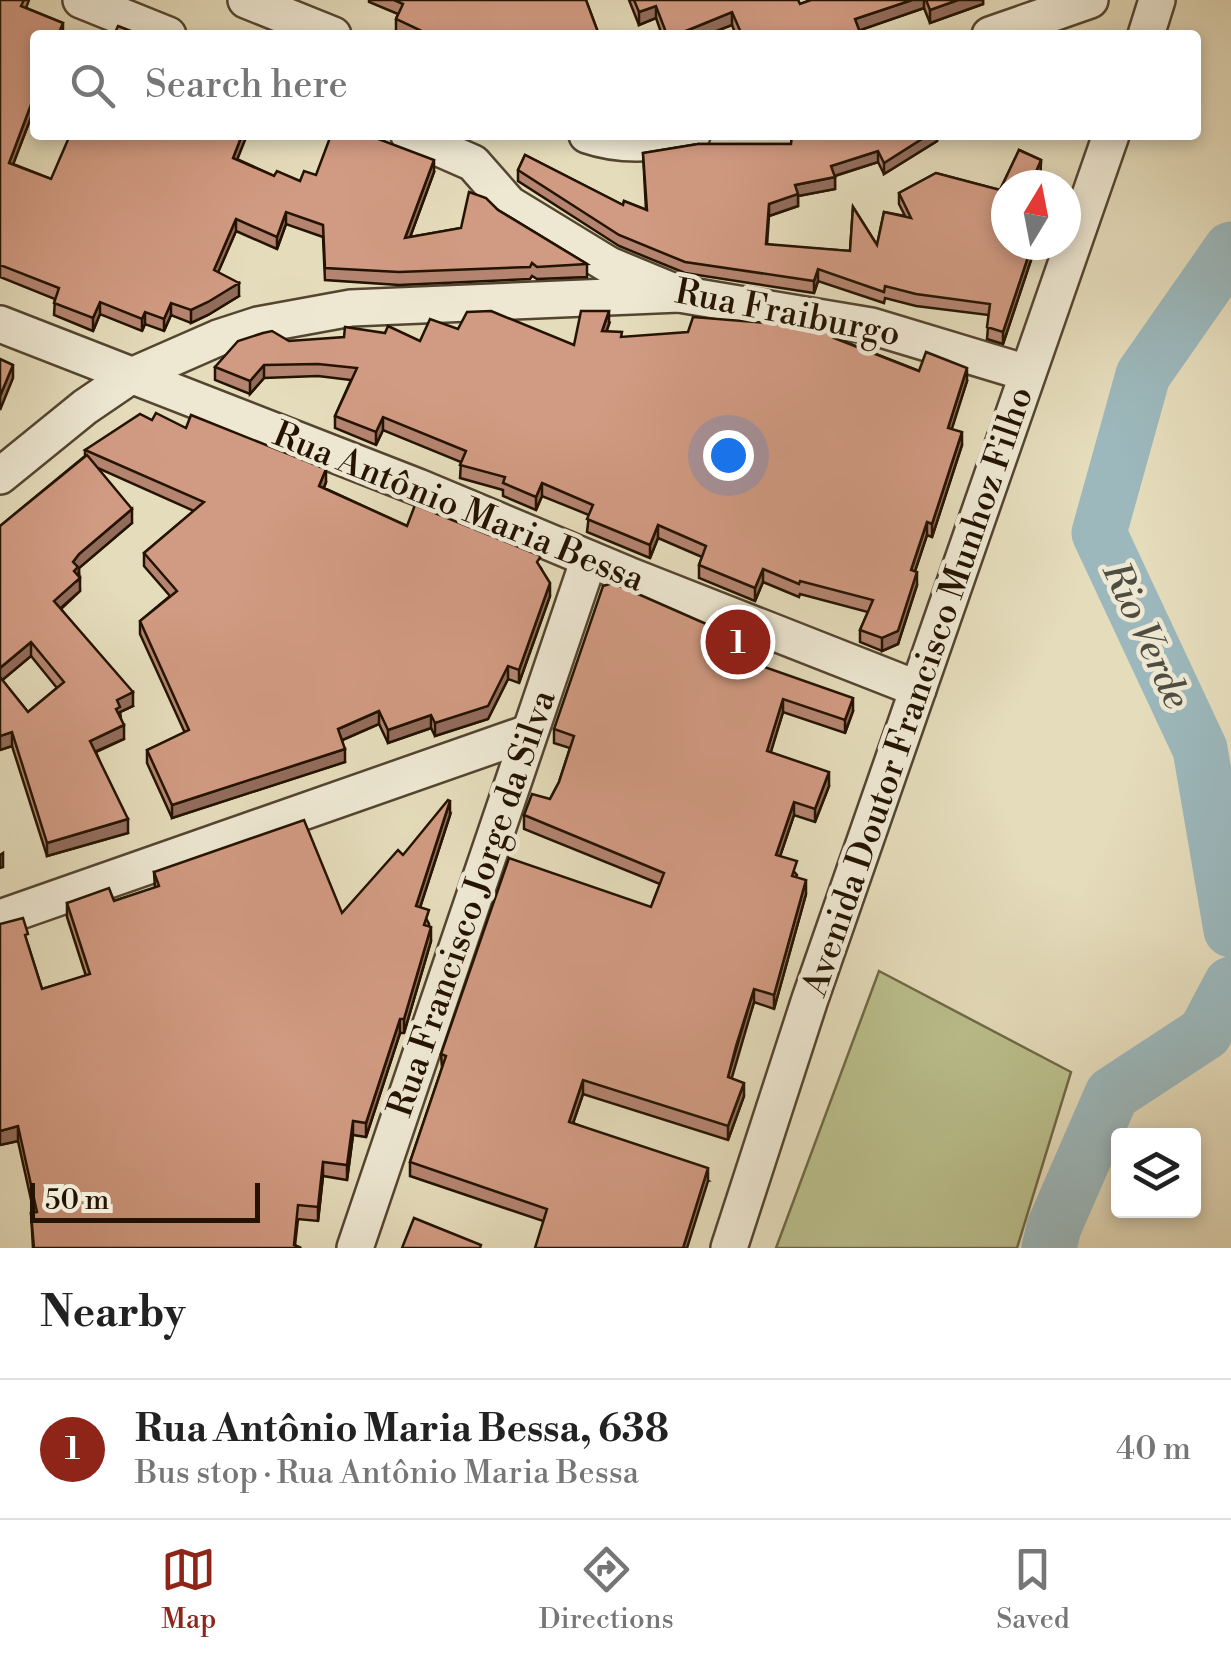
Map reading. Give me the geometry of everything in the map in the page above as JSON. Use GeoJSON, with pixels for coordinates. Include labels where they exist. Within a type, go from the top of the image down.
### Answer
{"type":"FeatureCollection","features":[{"type":"Feature","properties":{"kind":"street"},"geometry":{"type":"LineString","coordinates":[[81,0],[156,30]]}},
{"type":"Feature","properties":{"kind":"street"},"geometry":{"type":"LineString","coordinates":[[246,0],[321,30]]}},
{"type":"Feature","properties":{"kind":"street"},"geometry":{"type":"LineString","coordinates":[[1004,30],[1090,0]]}},
{"type":"Feature","properties":{"kind":"street"},"geometry":{"type":"LineString","coordinates":[[1148,30],[1157,0]]}},
{"type":"Feature","properties":{"kind":"street","name":"Rua Fraiburgo"},"geometry":{"type":"LineString","coordinates":[[420,140],[473,163],[510,204],[609,264],[679,294],[871,326],[1027,373]]}},
{"type":"Feature","properties":{"kind":"street"},"geometry":{"type":"LineString","coordinates":[[601,140],[644,144],[665,140]]}},
{"type":"Feature","properties":{"kind":"street","name":"Avenida Doutor Francisco Munhoz Filho"},"geometry":{"type":"LineString","coordinates":[[729,1248],[810,999],[1109,140]]}},
{"type":"Feature","properties":{"kind":"street"},"geometry":{"type":"LineString","coordinates":[[0,476],[129,376],[218,338],[303,314],[392,304],[679,294]]}},
{"type":"Feature","properties":{"kind":"street","name":"Rua Antônio Maria Bessa"},"geometry":{"type":"LineString","coordinates":[[0,324],[918,688]]}},
{"type":"Feature","properties":{"kind":"street","name":"Rua Francisco Jorge da Silva"},"geometry":{"type":"LineString","coordinates":[[355,1248],[589,559]]}},
{"type":"Feature","properties":{"kind":"street"},"geometry":{"type":"LineString","coordinates":[[0,918],[528,732]]}},
{"type":"Feature","properties":{"kind":"green space"},"geometry":{"type":"Polygon","coordinates":[[[879,971],[1071,1072],[1017,1248],[776,1248],[879,971]]]}},
{"type":"Feature","properties":{"kind":"building"},"geometry":{"type":"Polygon","coordinates":[[[0,0],[24,0],[21,6],[63,23],[60,30],[30,30],[30,107],[9,163],[51,179],[68,140],[240,140],[233,158],[274,176],[277,171],[300,181],[304,171],[316,175],[329,140],[381,140],[434,160],[405,238],[461,228],[469,192],[486,198],[498,210],[587,264],[537,267],[532,263],[530,267],[399,272],[325,268],[323,225],[286,212],[277,237],[236,219],[214,270],[239,283],[191,310],[171,303],[164,319],[145,312],[142,319],[100,302],[93,318],[54,303],[59,288],[0,265],[0,0]]]}},
{"type":"Feature","properties":{"kind":"building"},"geometry":{"type":"Polygon","coordinates":[[[394,0],[586,0],[597,30],[419,30],[396,19],[403,4],[394,0]]]}},
{"type":"Feature","properties":{"kind":"building"},"geometry":{"type":"Polygon","coordinates":[[[634,0],[798,0],[800,4],[811,0],[912,0],[855,19],[859,30],[740,30],[732,12],[688,30],[665,30],[656,6],[639,12],[634,0]]]}},
{"type":"Feature","properties":{"kind":"building"},"geometry":{"type":"Polygon","coordinates":[[[926,0],[958,0],[930,10],[926,0]]]}},
{"type":"Feature","properties":{"kind":"building"},"geometry":{"type":"Polygon","coordinates":[[[920,140],[884,163],[878,151],[831,166],[835,177],[795,185],[798,194],[769,204],[766,244],[850,251],[853,207],[877,245],[884,212],[911,218],[899,193],[936,173],[991,188],[991,260],[1027,260],[1003,332],[987,327],[990,304],[885,286],[884,292],[818,269],[814,281],[685,262],[619,235],[518,170],[525,155],[623,205],[624,201],[647,210],[643,153],[698,144],[920,140]]]}},
{"type":"Feature","properties":{"kind":"building"},"geometry":{"type":"Polygon","coordinates":[[[1019,150],[1041,160],[1037,170],[1010,170],[1019,150]]]}},
{"type":"Feature","properties":{"kind":"building"},"geometry":{"type":"Polygon","coordinates":[[[491,311],[574,345],[581,311],[609,311],[602,331],[622,332],[621,337],[688,332],[693,317],[831,328],[838,329],[834,338],[919,371],[926,352],[967,368],[948,428],[962,432],[932,524],[927,522],[911,570],[917,572],[898,631],[882,638],[860,630],[873,600],[800,581],[799,584],[763,569],[755,588],[699,565],[706,546],[658,525],[650,545],[587,519],[593,505],[542,483],[536,497],[503,483],[505,477],[460,465],[466,451],[383,417],[376,432],[335,416],[357,368],[264,365],[250,381],[215,367],[238,341],[272,331],[289,341],[344,337],[345,327],[385,333],[388,326],[420,341],[430,319],[458,329],[467,312],[491,311]]]}},
{"type":"Feature","properties":{"kind":"building"},"geometry":{"type":"Polygon","coordinates":[[[0,359],[13,365],[0,396],[0,359]]]}},
{"type":"Feature","properties":{"kind":"building"},"geometry":{"type":"Polygon","coordinates":[[[156,413],[186,428],[191,415],[326,469],[319,486],[407,526],[415,505],[541,556],[537,562],[550,583],[519,670],[508,666],[488,706],[435,723],[431,715],[388,730],[379,711],[338,729],[345,749],[172,805],[147,750],[189,730],[140,621],[177,591],[144,553],[204,502],[85,450],[140,414],[152,420],[156,413]]]}},
{"type":"Feature","properties":{"kind":"building"},"geometry":{"type":"Polygon","coordinates":[[[87,455],[132,509],[79,554],[73,562],[80,578],[54,601],[133,692],[117,700],[120,707],[116,709],[124,725],[90,741],[128,819],[47,843],[12,732],[0,736],[0,677],[28,712],[64,682],[31,642],[0,668],[0,526],[87,455]]]}},
{"type":"Feature","properties":{"kind":"building"},"geometry":{"type":"Polygon","coordinates":[[[613,583],[745,641],[739,658],[853,698],[845,720],[783,699],[767,751],[829,772],[815,809],[794,802],[776,855],[797,861],[792,876],[806,880],[774,995],[754,989],[728,1077],[744,1083],[728,1126],[583,1080],[569,1122],[708,1168],[683,1248],[535,1248],[547,1209],[410,1162],[446,1056],[441,1054],[509,858],[651,907],[664,873],[524,815],[532,794],[550,799],[559,782],[574,736],[554,729],[603,586],[613,583]]]}},
{"type":"Feature","properties":{"kind":"building"},"geometry":{"type":"Polygon","coordinates":[[[448,800],[416,906],[429,910],[424,925],[431,927],[404,1019],[400,1019],[366,1123],[353,1121],[347,1165],[323,1162],[318,1207],[298,1205],[294,1245],[301,1248],[34,1248],[31,1213],[37,1212],[18,1126],[0,1131],[0,924],[23,918],[42,989],[90,974],[67,903],[109,888],[114,901],[159,886],[154,872],[304,820],[342,913],[398,850],[403,855],[448,800]]]}},
{"type":"Feature","properties":{"kind":"building"},"geometry":{"type":"Polygon","coordinates":[[[414,1218],[481,1245],[480,1248],[402,1248],[414,1218]]]}},
{"type":"Feature","properties":{"kind":"waterway","name":"Rio Verde"},"geometry":{"type":"LineString","coordinates":[[1231,249],[1143,375],[1099,533],[1200,749],[1231,930]]}},
{"type":"Feature","properties":{"kind":"waterway","name":"Rio Verde"},"geometry":{"type":"LineString","coordinates":[[1049,1248],[1054,1227],[1112,1094],[1205,1033],[1231,984]]}},
{"type":"Feature","properties":{"kind":"place","name":"Rua Antônio Maria Bessa, 638"},"geometry":{"type":"Point","coordinates":[738,642]}}]}
